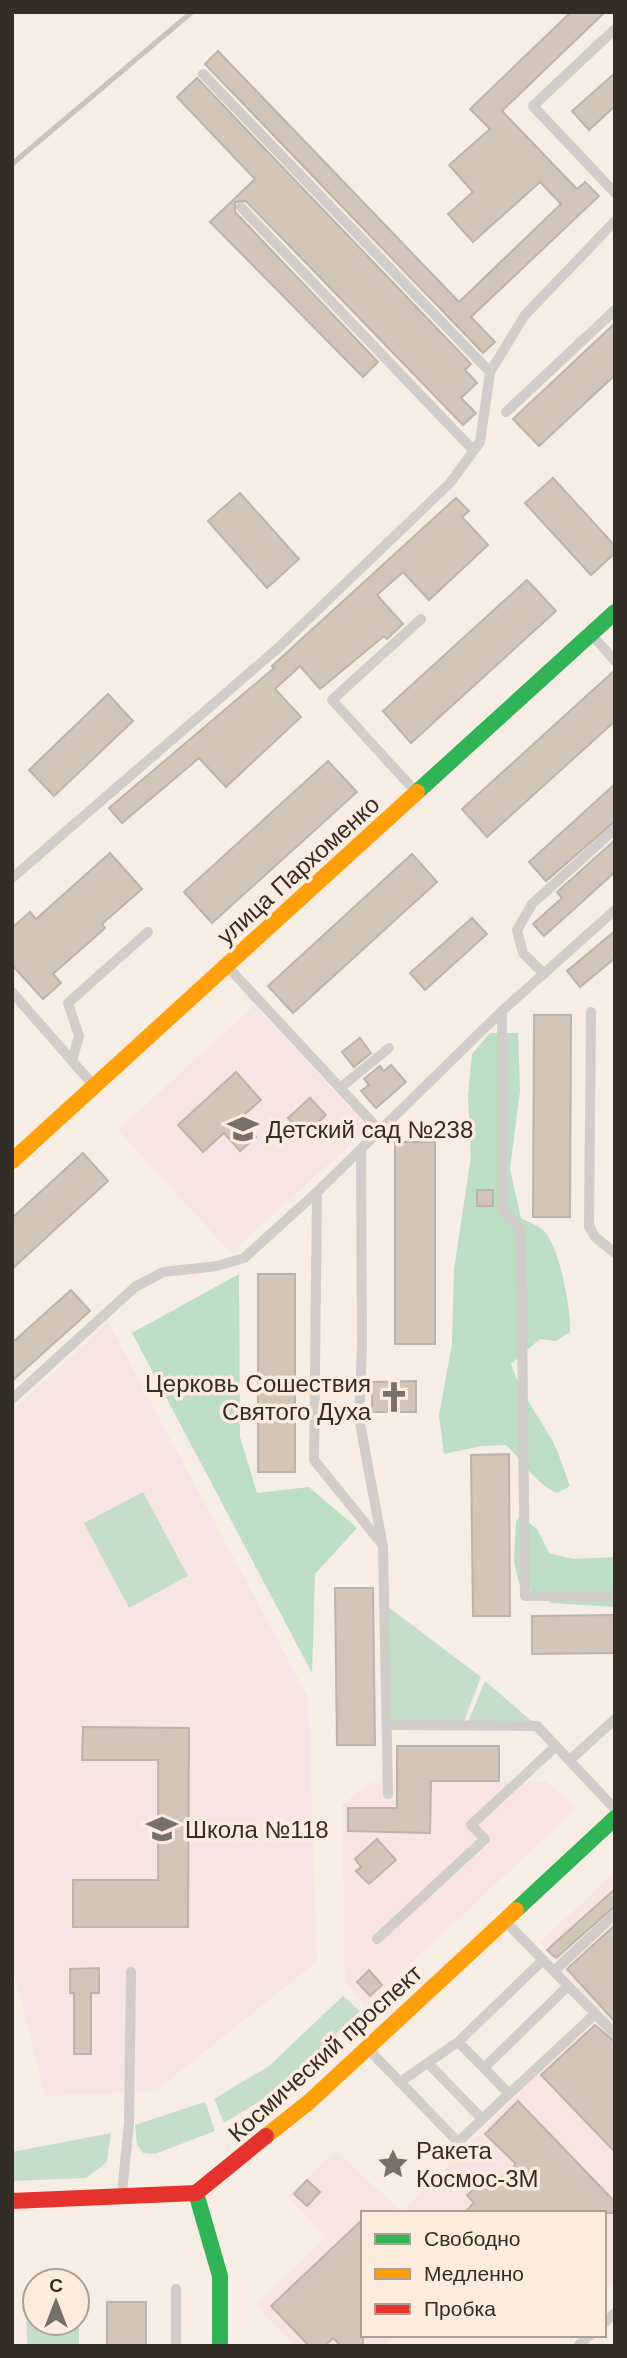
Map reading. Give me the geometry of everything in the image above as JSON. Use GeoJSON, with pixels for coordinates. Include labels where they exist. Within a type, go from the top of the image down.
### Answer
{"type":"FeatureCollection","features":[{"type":"Feature","properties":{"kind":"main road","name":"улица Пархоменко"},"geometry":{"type":"LineString","coordinates":[[12,1161],[615,612]]}},
{"type":"Feature","properties":{"kind":"main road","name":"Космический проспект"},"geometry":{"type":"LineString","coordinates":[[196,2193],[271,2135],[615,1818]]}},
{"type":"Feature","properties":{"kind":"main road"},"geometry":{"type":"LineString","coordinates":[[12,2201],[196,2193],[220,2276],[220,2346]]}},
{"type":"Feature","properties":{"kind":"lane"},"geometry":{"type":"LineString","coordinates":[[615,29],[533,106],[615,193]]}},
{"type":"Feature","properties":{"kind":"lane"},"geometry":{"type":"LineString","coordinates":[[203,74],[490,372]]}},
{"type":"Feature","properties":{"kind":"lane"},"geometry":{"type":"LineString","coordinates":[[241,207],[473,450]]}},
{"type":"Feature","properties":{"kind":"lane"},"geometry":{"type":"LineString","coordinates":[[12,878],[278,648],[450,483],[480,442],[490,372],[525,316],[615,222]]}},
{"type":"Feature","properties":{"kind":"lane"},"geometry":{"type":"LineString","coordinates":[[506,412],[615,310]]}},
{"type":"Feature","properties":{"kind":"lane"},"geometry":{"type":"LineString","coordinates":[[417,793],[332,699],[421,619]]}},
{"type":"Feature","properties":{"kind":"lane"},"geometry":{"type":"LineString","coordinates":[[591,634],[615,661]]}},
{"type":"Feature","properties":{"kind":"lane"},"geometry":{"type":"LineString","coordinates":[[544,974],[523,953],[517,930],[532,904],[615,829]]}},
{"type":"Feature","properties":{"kind":"lane"},"geometry":{"type":"LineString","coordinates":[[12,1399],[135,1287],[163,1272],[216,1266],[244,1258],[317,1192],[502,1011],[615,909]]}},
{"type":"Feature","properties":{"kind":"lane"},"geometry":{"type":"LineString","coordinates":[[72,1061],[79,1036],[68,1003],[148,932]]}},
{"type":"Feature","properties":{"kind":"lane"},"geometry":{"type":"LineString","coordinates":[[227,965],[380,1131]]}},
{"type":"Feature","properties":{"kind":"lane"},"geometry":{"type":"LineString","coordinates":[[12,992],[94,1086]]}},
{"type":"Feature","properties":{"kind":"lane"},"geometry":{"type":"LineString","coordinates":[[502,1011],[502,1210],[522,1229],[525,1597],[615,1596]]}},
{"type":"Feature","properties":{"kind":"lane"},"geometry":{"type":"LineString","coordinates":[[591,1012],[589,1226],[595,1237],[615,1254]]}},
{"type":"Feature","properties":{"kind":"lane"},"geometry":{"type":"LineString","coordinates":[[340,1088],[389,1048]]}},
{"type":"Feature","properties":{"kind":"lane"},"geometry":{"type":"LineString","coordinates":[[361,1149],[362,1347],[359,1418],[383,1547],[388,1794]]}},
{"type":"Feature","properties":{"kind":"lane"},"geometry":{"type":"LineString","coordinates":[[317,1192],[314,1460],[383,1547]]}},
{"type":"Feature","properties":{"kind":"lane"},"geometry":{"type":"LineString","coordinates":[[570,1760],[615,1719]]}},
{"type":"Feature","properties":{"kind":"lane"},"geometry":{"type":"LineString","coordinates":[[388,1726],[537,1726],[615,1809]]}},
{"type":"Feature","properties":{"kind":"lane"},"geometry":{"type":"LineString","coordinates":[[377,1939],[485,1839],[471,1825],[556,1746]]}},
{"type":"Feature","properties":{"kind":"lane"},"geometry":{"type":"LineString","coordinates":[[554,1971],[615,1914]]}},
{"type":"Feature","properties":{"kind":"lane"},"geometry":{"type":"LineString","coordinates":[[504,1920],[615,2034]]}},
{"type":"Feature","properties":{"kind":"lane"},"geometry":{"type":"LineString","coordinates":[[400,2082],[458,2042],[543,1960]]}},
{"type":"Feature","properties":{"kind":"lane"},"geometry":{"type":"LineString","coordinates":[[122,2197],[129,2123],[131,1972]]}},
{"type":"Feature","properties":{"kind":"lane"},"geometry":{"type":"LineString","coordinates":[[484,2068],[568,1986]]}},
{"type":"Feature","properties":{"kind":"lane"},"geometry":{"type":"LineString","coordinates":[[367,2048],[458,2142],[595,2014]]}},
{"type":"Feature","properties":{"kind":"lane"},"geometry":{"type":"LineString","coordinates":[[458,2042],[509,2094]]}},
{"type":"Feature","properties":{"kind":"lane"},"geometry":{"type":"LineString","coordinates":[[429,2064],[482,2119]]}},
{"type":"Feature","properties":{"kind":"lane"},"geometry":{"type":"LineString","coordinates":[[176,2289],[176,2346]]}},
{"type":"Feature","properties":{"kind":"shaded area","name":"Детский сад №238"},"geometry":{"type":"Polygon","coordinates":[[[255,1005],[368,1128],[231,1253],[118,1130],[255,1005]]]}},
{"type":"Feature","properties":{"kind":"shaded area","name":"Школа №118"},"geometry":{"type":"Polygon","coordinates":[[[108,1322],[308,1697],[317,1961],[156,2091],[45,2096],[12,1964],[12,1412],[108,1322]]]}},
{"type":"Feature","properties":{"kind":"shaded area"},"geometry":{"type":"Polygon","coordinates":[[[546,1781],[577,1808],[365,2006],[345,1980],[342,1805],[369,1783],[546,1781]]]}},
{"type":"Feature","properties":{"kind":"shaded area"},"geometry":{"type":"Polygon","coordinates":[[[615,1872],[615,2282],[606,2289],[606,2211],[403,2211],[598,2012],[540,1942],[615,1872]]]}},
{"type":"Feature","properties":{"kind":"shaded area"},"geometry":{"type":"Polygon","coordinates":[[[336,2151],[401,2211],[361,2211],[361,2337],[394,2337],[385,2346],[294,2346],[256,2305],[325,2237],[288,2196],[336,2151]]]}},
{"type":"Feature","properties":{"kind":"green space"},"geometry":{"type":"Polygon","coordinates":[[[490,1033],[518,1033],[520,1091],[510,1169],[521,1218],[543,1230],[550,1240],[564,1280],[569,1309],[570,1332],[556,1341],[540,1339],[511,1364],[524,1393],[554,1444],[570,1486],[557,1493],[536,1478],[506,1445],[481,1446],[444,1454],[439,1415],[452,1344],[454,1270],[471,1156],[468,1096],[472,1054],[490,1033]]]}},
{"type":"Feature","properties":{"kind":"green space"},"geometry":{"type":"Polygon","coordinates":[[[239,1274],[240,1437],[257,1493],[309,1487],[357,1528],[315,1574],[312,1673],[132,1333],[239,1274]]]}},
{"type":"Feature","properties":{"kind":"green space"},"geometry":{"type":"Polygon","coordinates":[[[143,1492],[188,1576],[129,1608],[84,1523],[143,1492]]]}},
{"type":"Feature","properties":{"kind":"green space"},"geometry":{"type":"Polygon","coordinates":[[[521,1516],[538,1530],[549,1553],[573,1559],[615,1557],[615,1607],[552,1603],[519,1583],[514,1561],[516,1521],[521,1516]]]}},
{"type":"Feature","properties":{"kind":"green space"},"geometry":{"type":"Polygon","coordinates":[[[387,1606],[481,1677],[463,1724],[391,1721],[387,1606]]]}},
{"type":"Feature","properties":{"kind":"green space"},"geometry":{"type":"Polygon","coordinates":[[[485,1681],[536,1725],[467,1724],[485,1681]]]}},
{"type":"Feature","properties":{"kind":"green space"},"geometry":{"type":"Polygon","coordinates":[[[343,1996],[360,2011],[278,2090],[224,2123],[214,2099],[269,2066],[343,1996]]]}},
{"type":"Feature","properties":{"kind":"green space"},"geometry":{"type":"Polygon","coordinates":[[[205,2102],[215,2131],[155,2154],[143,2153],[137,2144],[135,2125],[205,2102]]]}},
{"type":"Feature","properties":{"kind":"green space"},"geometry":{"type":"Polygon","coordinates":[[[111,2133],[107,2162],[86,2178],[12,2181],[12,2152],[111,2133]]]}},
{"type":"Feature","properties":{"kind":"green space"},"geometry":{"type":"Polygon","coordinates":[[[27,2337],[79,2337],[79,2346],[27,2346],[27,2337]]]}},
{"type":"Feature","properties":{"kind":"building"},"geometry":{"type":"Polygon","coordinates":[[[571,12],[605,12],[502,111],[577,189],[585,182],[599,196],[471,317],[495,342],[483,353],[205,64],[218,51],[459,302],[561,204],[540,182],[473,242],[448,214],[473,192],[449,165],[490,129],[470,109],[571,12]]]}},
{"type":"Feature","properties":{"kind":"building"},"geometry":{"type":"Polygon","coordinates":[[[615,73],[615,106],[589,130],[572,111],[615,73]]]}},
{"type":"Feature","properties":{"kind":"building"},"geometry":{"type":"Polygon","coordinates":[[[197,78],[471,364],[465,370],[477,383],[461,398],[476,413],[463,425],[246,201],[235,202],[235,212],[378,362],[363,377],[210,222],[255,179],[177,97],[197,78]]]}},
{"type":"Feature","properties":{"kind":"building"},"geometry":{"type":"Polygon","coordinates":[[[615,323],[615,375],[539,446],[513,419],[615,323]]]}},
{"type":"Feature","properties":{"kind":"building"},"geometry":{"type":"Polygon","coordinates":[[[553,478],[615,546],[615,553],[591,575],[525,503],[553,478]]]}},
{"type":"Feature","properties":{"kind":"building"},"geometry":{"type":"Polygon","coordinates":[[[240,493],[299,559],[267,588],[208,521],[240,493]]]}},
{"type":"Feature","properties":{"kind":"building"},"geometry":{"type":"Polygon","coordinates":[[[456,498],[469,511],[462,517],[488,545],[429,600],[403,572],[377,595],[403,624],[387,639],[384,636],[320,689],[300,666],[275,689],[301,717],[226,787],[199,758],[122,823],[109,808],[274,668],[272,666],[456,498]]]}},
{"type":"Feature","properties":{"kind":"building"},"geometry":{"type":"Polygon","coordinates":[[[527,580],[556,611],[411,743],[383,711],[527,580]]]}},
{"type":"Feature","properties":{"kind":"building"},"geometry":{"type":"Polygon","coordinates":[[[615,670],[615,721],[487,837],[462,809],[615,670]]]}},
{"type":"Feature","properties":{"kind":"building"},"geometry":{"type":"Polygon","coordinates":[[[108,694],[133,721],[54,796],[29,770],[108,694]]]}},
{"type":"Feature","properties":{"kind":"building"},"geometry":{"type":"Polygon","coordinates":[[[328,761],[357,792],[212,923],[184,892],[328,761]]]}},
{"type":"Feature","properties":{"kind":"building"},"geometry":{"type":"Polygon","coordinates":[[[615,784],[615,821],[546,881],[529,862],[615,784]]]}},
{"type":"Feature","properties":{"kind":"building"},"geometry":{"type":"Polygon","coordinates":[[[615,840],[615,872],[544,936],[533,924],[562,898],[557,892],[615,840]]]}},
{"type":"Feature","properties":{"kind":"building"},"geometry":{"type":"Polygon","coordinates":[[[110,853],[142,889],[102,924],[105,928],[53,974],[61,983],[43,999],[12,965],[12,928],[30,912],[36,919],[110,853]]]}},
{"type":"Feature","properties":{"kind":"building"},"geometry":{"type":"Polygon","coordinates":[[[412,854],[437,882],[293,1013],[268,986],[412,854]]]}},
{"type":"Feature","properties":{"kind":"building"},"geometry":{"type":"Polygon","coordinates":[[[472,918],[487,934],[425,990],[410,973],[472,918]]]}},
{"type":"Feature","properties":{"kind":"building"},"geometry":{"type":"Polygon","coordinates":[[[615,931],[615,958],[580,987],[567,971],[615,931]]]}},
{"type":"Feature","properties":{"kind":"building"},"geometry":{"type":"Polygon","coordinates":[[[534,1015],[571,1015],[570,1217],[533,1217],[534,1015]]]}},
{"type":"Feature","properties":{"kind":"building"},"geometry":{"type":"Polygon","coordinates":[[[360,1038],[371,1053],[354,1067],[342,1052],[360,1038]]]}},
{"type":"Feature","properties":{"kind":"building"},"geometry":{"type":"Polygon","coordinates":[[[391,1065],[406,1082],[376,1108],[361,1091],[369,1085],[364,1079],[380,1066],[384,1071],[391,1065]]]}},
{"type":"Feature","properties":{"kind":"building"},"geometry":{"type":"Polygon","coordinates":[[[236,1072],[261,1100],[239,1119],[256,1137],[240,1151],[224,1133],[203,1152],[178,1125],[236,1072]]]}},
{"type":"Feature","properties":{"kind":"building"},"geometry":{"type":"Polygon","coordinates":[[[310,1098],[326,1115],[304,1135],[288,1118],[310,1098]]]}},
{"type":"Feature","properties":{"kind":"building"},"geometry":{"type":"Polygon","coordinates":[[[395,1142],[435,1142],[435,1344],[395,1344],[395,1142]]]}},
{"type":"Feature","properties":{"kind":"building"},"geometry":{"type":"Polygon","coordinates":[[[83,1153],[108,1181],[12,1269],[12,1218],[83,1153]]]}},
{"type":"Feature","properties":{"kind":"building"},"geometry":{"type":"Polygon","coordinates":[[[477,1190],[493,1190],[493,1206],[477,1206],[477,1190]]]}},
{"type":"Feature","properties":{"kind":"building"},"geometry":{"type":"Polygon","coordinates":[[[258,1274],[295,1274],[295,1472],[258,1472],[258,1274]]]}},
{"type":"Feature","properties":{"kind":"building"},"geometry":{"type":"Polygon","coordinates":[[[71,1290],[90,1311],[12,1381],[12,1343],[71,1290]]]}},
{"type":"Feature","properties":{"kind":"building","name":"Церковь Сошествия Святого Духа"},"geometry":{"type":"Polygon","coordinates":[[[416,1381],[416,1412],[372,1412],[372,1382],[416,1381]]]}},
{"type":"Feature","properties":{"kind":"building"},"geometry":{"type":"Polygon","coordinates":[[[509,1454],[510,1616],[473,1616],[471,1455],[509,1454]]]}},
{"type":"Feature","properties":{"kind":"building"},"geometry":{"type":"Polygon","coordinates":[[[335,1588],[373,1588],[375,1745],[337,1745],[335,1588]]]}},
{"type":"Feature","properties":{"kind":"building"},"geometry":{"type":"Polygon","coordinates":[[[615,1615],[615,1653],[532,1654],[532,1616],[615,1615]]]}},
{"type":"Feature","properties":{"kind":"building"},"geometry":{"type":"Polygon","coordinates":[[[83,1727],[189,1728],[188,1927],[73,1927],[73,1880],[158,1880],[158,1760],[82,1760],[83,1727]]]}},
{"type":"Feature","properties":{"kind":"building"},"geometry":{"type":"Polygon","coordinates":[[[397,1746],[499,1746],[499,1781],[431,1781],[430,1833],[348,1831],[348,1808],[397,1808],[397,1746]]]}},
{"type":"Feature","properties":{"kind":"building"},"geometry":{"type":"Polygon","coordinates":[[[377,1839],[396,1860],[369,1884],[356,1871],[361,1867],[355,1859],[377,1839]]]}},
{"type":"Feature","properties":{"kind":"building"},"geometry":{"type":"Polygon","coordinates":[[[615,1889],[615,1906],[556,1958],[547,1950],[615,1889]]]}},
{"type":"Feature","properties":{"kind":"building"},"geometry":{"type":"Polygon","coordinates":[[[615,1925],[615,2022],[567,1969],[615,1925]]]}},
{"type":"Feature","properties":{"kind":"building"},"geometry":{"type":"Polygon","coordinates":[[[99,1968],[99,1993],[91,1993],[91,2054],[74,2054],[74,1993],[70,1993],[70,1969],[99,1968]]]}},
{"type":"Feature","properties":{"kind":"building"},"geometry":{"type":"Polygon","coordinates":[[[369,1970],[382,1985],[370,1996],[357,1982],[369,1970]]]}},
{"type":"Feature","properties":{"kind":"building"},"geometry":{"type":"Polygon","coordinates":[[[595,2025],[615,2042],[615,2152],[541,2075],[595,2025]]]}},
{"type":"Feature","properties":{"kind":"building"},"geometry":{"type":"Polygon","coordinates":[[[518,2101],[615,2202],[615,2213],[466,2211],[474,2203],[467,2195],[487,2178],[494,2185],[516,2164],[485,2134],[518,2101]]]}},
{"type":"Feature","properties":{"kind":"building"},"geometry":{"type":"Polygon","coordinates":[[[307,2180],[320,2192],[307,2206],[294,2194],[307,2180]]]}},
{"type":"Feature","properties":{"kind":"building"},"geometry":{"type":"Polygon","coordinates":[[[361,2221],[363,2346],[341,2346],[333,2338],[325,2346],[309,2346],[271,2306],[361,2221]]]}},
{"type":"Feature","properties":{"kind":"building"},"geometry":{"type":"Polygon","coordinates":[[[107,2302],[146,2302],[146,2346],[107,2346],[107,2302]]]}},
{"type":"Feature","properties":{"kind":"railway"},"geometry":{"type":"LineString","coordinates":[[12,164],[192,12]]}},
{"type":"Feature","properties":{"kind":"traffic: fast"},"geometry":{"type":"LineString","coordinates":[[417,792],[615,612]]}},
{"type":"Feature","properties":{"kind":"traffic: fast"},"geometry":{"type":"LineString","coordinates":[[516,1910],[615,1818]]}},
{"type":"Feature","properties":{"kind":"traffic: fast"},"geometry":{"type":"LineString","coordinates":[[196,2193],[220,2276],[220,2346]]}},
{"type":"Feature","properties":{"kind":"traffic: slow"},"geometry":{"type":"LineString","coordinates":[[12,1161],[417,792]]}},
{"type":"Feature","properties":{"kind":"traffic: slow"},"geometry":{"type":"LineString","coordinates":[[266,2136],[309,2102],[516,1910]]}},
{"type":"Feature","properties":{"kind":"traffic: jam"},"geometry":{"type":"LineString","coordinates":[[12,2201],[196,2193],[266,2136]]}},
{"type":"Feature","properties":{"kind":"place","name":"Детский сад №238"},"geometry":{"type":"Point","coordinates":[243,1129]}},
{"type":"Feature","properties":{"kind":"place","name":"Церковь Сошествия Святого Духа"},"geometry":{"type":"Point","coordinates":[394,1397]}},
{"type":"Feature","properties":{"kind":"place","name":"Школа №118"},"geometry":{"type":"Point","coordinates":[162,1829]}},
{"type":"Feature","properties":{"kind":"place","name":"Ракета Космос-3М"},"geometry":{"type":"Point","coordinates":[393,2164]}}]}
